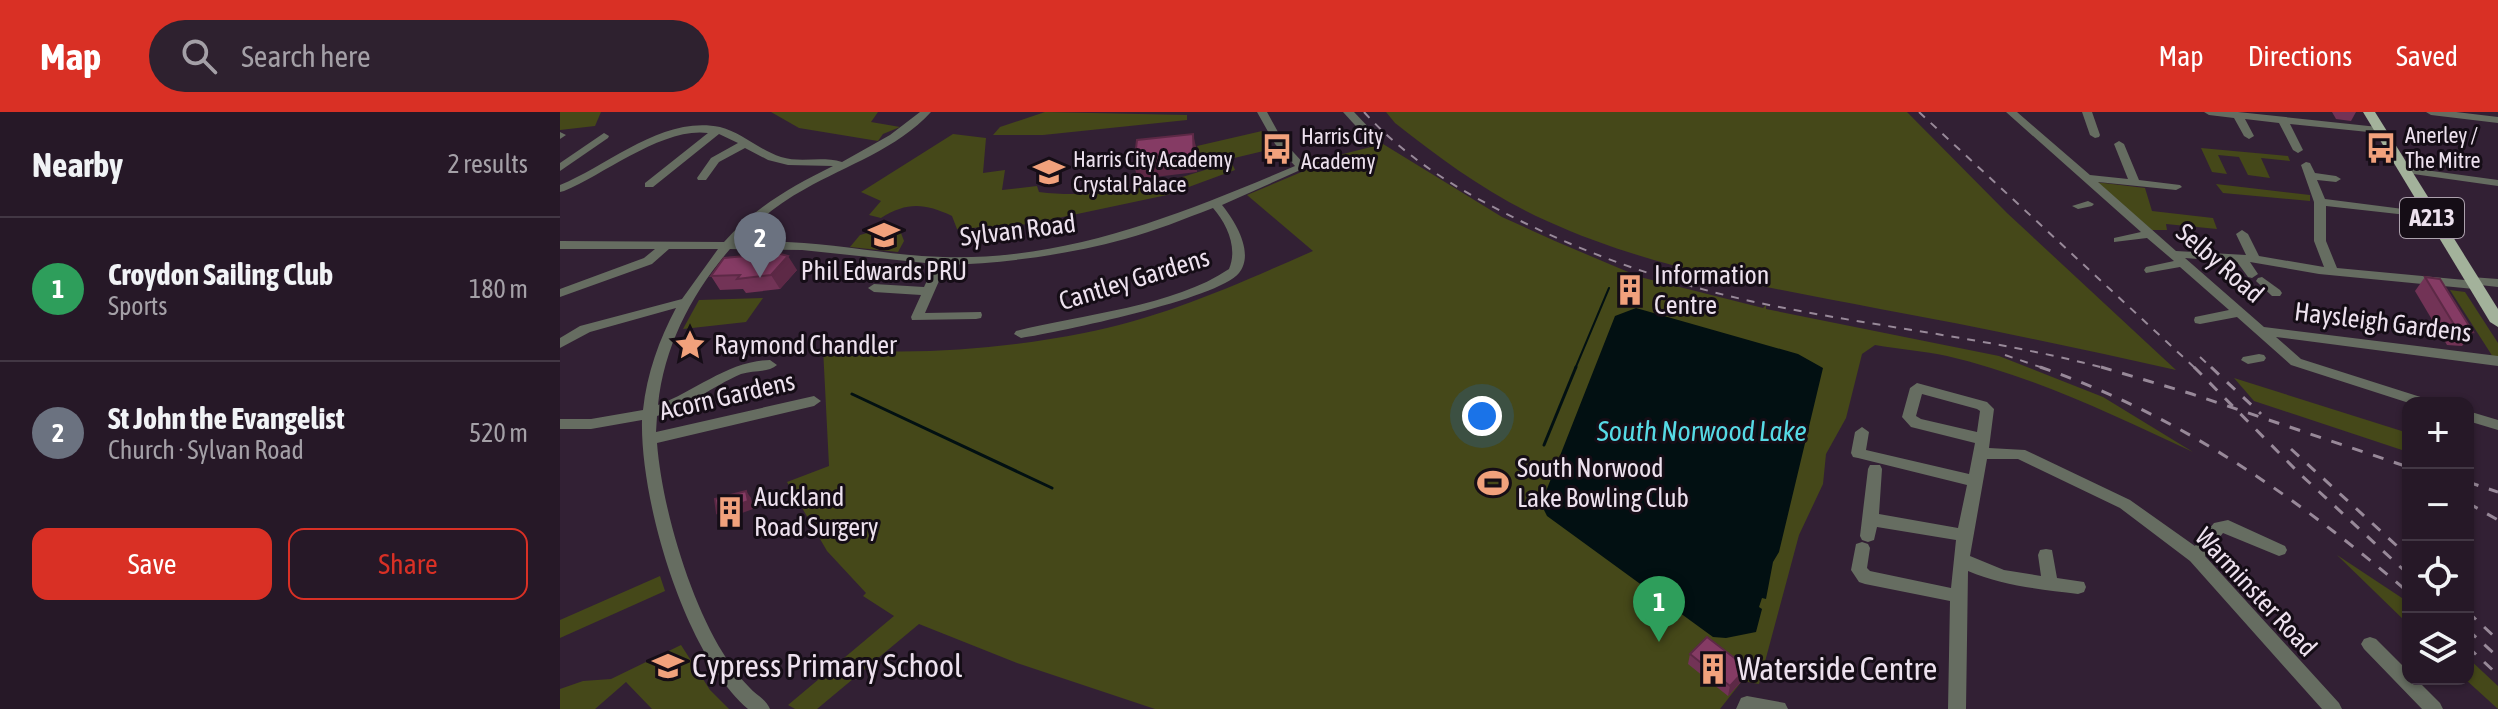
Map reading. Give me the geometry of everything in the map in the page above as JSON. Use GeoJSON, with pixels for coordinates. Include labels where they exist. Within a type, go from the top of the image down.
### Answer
{"type":"FeatureCollection","features":[{"type":"Feature","properties":{"kind":"main road","name":"A213"},"geometry":{"type":"LineString","coordinates":[[2369,112],[2498,322]]}},
{"type":"Feature","properties":{"kind":"street"},"geometry":{"type":"LineString","coordinates":[[761,709],[746,696],[711,647],[667,532],[650,439],[650,410],[669,337],[685,302],[727,244],[782,198],[902,134],[926,112]]}},
{"type":"Feature","properties":{"kind":"street","name":"Sylvan Road"},"geometry":{"type":"LineString","coordinates":[[560,245],[802,246],[942,261],[990,260],[1054,252],[1123,236],[1215,204],[1302,167],[1279,142],[1262,112]]}},
{"type":"Feature","properties":{"kind":"street"},"geometry":{"type":"LineString","coordinates":[[1348,112],[1361,130]]}},
{"type":"Feature","properties":{"kind":"street","name":"Selby Road"},"geometry":{"type":"LineString","coordinates":[[2011,112],[2285,353],[2311,369],[2405,397]]}},
{"type":"Feature","properties":{"kind":"street"},"geometry":{"type":"LineString","coordinates":[[2087,112],[2095,135]]}},
{"type":"Feature","properties":{"kind":"street"},"geometry":{"type":"LineString","coordinates":[[2209,112],[2378,130]]}},
{"type":"Feature","properties":{"kind":"street"},"geometry":{"type":"LineString","coordinates":[[2431,112],[2498,120]]}},
{"type":"Feature","properties":{"kind":"street"},"geometry":{"type":"LineString","coordinates":[[2239,117],[2249,136]]}},
{"type":"Feature","properties":{"kind":"street"},"geometry":{"type":"LineString","coordinates":[[2284,122],[2298,150]]}},
{"type":"Feature","properties":{"kind":"street"},"geometry":{"type":"LineString","coordinates":[[560,189],[600,173],[661,138],[697,128],[719,130],[781,161],[825,161],[841,165]]}},
{"type":"Feature","properties":{"kind":"street"},"geometry":{"type":"LineString","coordinates":[[649,185],[719,130]]}},
{"type":"Feature","properties":{"kind":"street"},"geometry":{"type":"LineString","coordinates":[[560,168],[604,136]]}},
{"type":"Feature","properties":{"kind":"street"},"geometry":{"type":"LineString","coordinates":[[702,178],[715,160],[744,144]]}},
{"type":"Feature","properties":{"kind":"street"},"geometry":{"type":"LineString","coordinates":[[2119,144],[2135,183]]}},
{"type":"Feature","properties":{"kind":"street"},"geometry":{"type":"LineString","coordinates":[[2332,271],[2320,241],[2320,202],[2308,170],[2336,179]]}},
{"type":"Feature","properties":{"kind":"street"},"geometry":{"type":"LineString","coordinates":[[2403,170],[2498,183]]}},
{"type":"Feature","properties":{"kind":"street"},"geometry":{"type":"LineString","coordinates":[[2086,178],[2176,187]]}},
{"type":"Feature","properties":{"kind":"street"},"geometry":{"type":"LineString","coordinates":[[2088,204],[2111,200]]}},
{"type":"Feature","properties":{"kind":"street"},"geometry":{"type":"LineString","coordinates":[[2320,202],[2407,212]]}},
{"type":"Feature","properties":{"kind":"street","name":"Cantley Gardens"},"geometry":{"type":"LineString","coordinates":[[1021,334],[1150,304],[1223,279],[1232,273],[1238,257],[1229,222],[1215,204]]}},
{"type":"Feature","properties":{"kind":"street"},"geometry":{"type":"LineString","coordinates":[[2118,240],[2150,234]]}},
{"type":"Feature","properties":{"kind":"street"},"geometry":{"type":"LineString","coordinates":[[2242,234],[2248,260],[2257,278],[2276,293]]}},
{"type":"Feature","properties":{"kind":"street"},"geometry":{"type":"LineString","coordinates":[[560,293],[648,261],[668,244]]}},
{"type":"Feature","properties":{"kind":"street"},"geometry":{"type":"LineString","coordinates":[[2172,254],[2183,252],[2332,271],[2498,283]]}},
{"type":"Feature","properties":{"kind":"street"},"geometry":{"type":"LineString","coordinates":[[942,261],[917,317],[976,315]]}},
{"type":"Feature","properties":{"kind":"street"},"geometry":{"type":"LineString","coordinates":[[2150,270],[2183,263]]}},
{"type":"Feature","properties":{"kind":"street"},"geometry":{"type":"LineString","coordinates":[[874,288],[928,291]]}},
{"type":"Feature","properties":{"kind":"street"},"geometry":{"type":"LineString","coordinates":[[560,344],[585,329],[685,302]]}},
{"type":"Feature","properties":{"kind":"street"},"geometry":{"type":"LineString","coordinates":[[2200,320],[2240,312]]}},
{"type":"Feature","properties":{"kind":"street","name":"Haysleigh Gardens"},"geometry":{"type":"LineString","coordinates":[[2262,331],[2498,361]]}},
{"type":"Feature","properties":{"kind":"street"},"geometry":{"type":"LineString","coordinates":[[2258,358],[2285,353]]}},
{"type":"Feature","properties":{"kind":"street"},"geometry":{"type":"LineString","coordinates":[[560,424],[606,422],[650,410],[692,396],[733,372],[755,365],[770,365]]}},
{"type":"Feature","properties":{"kind":"street"},"geometry":{"type":"LineString","coordinates":[[1957,709],[1958,596],[1964,535],[1982,446],[1987,409],[1917,388],[1909,417],[1916,423],[1982,446]]}},
{"type":"Feature","properties":{"kind":"street","name":"Acorn Gardens"},"geometry":{"type":"LineString","coordinates":[[650,439],[814,401]]}},
{"type":"Feature","properties":{"kind":"street"},"geometry":{"type":"LineString","coordinates":[[2474,418],[2498,425]]}},
{"type":"Feature","properties":{"kind":"street"},"geometry":{"type":"LineString","coordinates":[[1862,432],[1858,453],[1975,481]]}},
{"type":"Feature","properties":{"kind":"street","name":"Warminster Road"},"geometry":{"type":"LineString","coordinates":[[1982,446],[2020,454],[2125,504],[2196,556],[2333,709]]}},
{"type":"Feature","properties":{"kind":"street"},"geometry":{"type":"LineString","coordinates":[[1875,469],[1871,517],[1859,570],[1865,577],[1958,596]]}},
{"type":"Feature","properties":{"kind":"street"},"geometry":{"type":"LineString","coordinates":[[1871,517],[1882,522],[1964,535]]}},
{"type":"Feature","properties":{"kind":"street"},"geometry":{"type":"LineString","coordinates":[[2196,556],[2219,527],[2228,526],[2279,550]]}},
{"type":"Feature","properties":{"kind":"street"},"geometry":{"type":"LineString","coordinates":[[2046,555],[2050,583]]}},
{"type":"Feature","properties":{"kind":"street"},"geometry":{"type":"LineString","coordinates":[[1963,560],[1980,571],[2078,587]]}},
{"type":"Feature","properties":{"kind":"street"},"geometry":{"type":"LineString","coordinates":[[2370,644],[2434,709]]}},
{"type":"Feature","properties":{"kind":"street"},"geometry":{"type":"LineString","coordinates":[[1746,706],[1779,709]]}},
{"type":"Feature","properties":{"kind":"green space"},"geometry":{"type":"Polygon","coordinates":[[[560,112],[601,112],[595,126],[560,130],[560,112]]]}},
{"type":"Feature","properties":{"kind":"green space"},"geometry":{"type":"Polygon","coordinates":[[[771,112],[878,112],[871,122],[900,127],[883,134],[878,141],[799,128],[771,112]]]}},
{"type":"Feature","properties":{"kind":"green space"},"geometry":{"type":"Polygon","coordinates":[[[1045,112],[1187,115],[1187,120],[1043,135],[993,135],[1000,127],[1045,112]]]}},
{"type":"Feature","properties":{"kind":"green space"},"geometry":{"type":"Polygon","coordinates":[[[1386,112],[1907,112],[2007,213],[2176,370],[1711,275],[1628,252],[1547,221],[1506,200],[1431,151],[1395,123],[1386,112]]]}},
{"type":"Feature","properties":{"kind":"green space"},"geometry":{"type":"Polygon","coordinates":[[[1262,131],[1272,149],[1205,165],[1197,146],[1262,131]]]}},
{"type":"Feature","properties":{"kind":"green space"},"geometry":{"type":"Polygon","coordinates":[[[953,134],[986,138],[983,173],[1005,170],[1002,190],[1037,186],[1039,192],[1063,194],[1112,192],[1161,183],[1231,161],[1235,170],[1167,195],[1030,224],[957,229],[952,216],[916,206],[899,209],[881,218],[869,215],[881,201],[861,192],[953,134]]]}},
{"type":"Feature","properties":{"kind":"green space","name":"South Norwood Lake"},"geometry":{"type":"Polygon","coordinates":[[[1383,144],[1502,217],[1640,277],[1763,308],[1766,305],[1766,309],[1999,356],[2103,397],[2193,452],[2010,374],[1947,356],[1875,345],[1862,354],[1846,418],[1826,454],[1823,484],[1799,535],[1759,684],[1742,681],[1720,709],[1155,709],[1017,663],[919,624],[817,709],[795,709],[788,705],[894,616],[863,596],[866,593],[827,551],[787,482],[829,466],[823,348],[921,351],[1019,344],[1084,333],[1172,309],[1313,251],[1247,195],[1311,168],[1307,163],[1383,144]]]}},
{"type":"Feature","properties":{"kind":"green space"},"geometry":{"type":"Polygon","coordinates":[[[2201,148],[2288,156],[2290,161],[2261,158],[2270,178],[2248,175],[2239,157],[2218,155],[2227,174],[2212,172],[2201,148]]]}},
{"type":"Feature","properties":{"kind":"green space"},"geometry":{"type":"Polygon","coordinates":[[[2095,182],[2145,188],[2152,211],[2213,218],[2217,229],[2166,224],[2167,230],[2152,230],[2095,182]]]}},
{"type":"Feature","properties":{"kind":"green space"},"geometry":{"type":"Polygon","coordinates":[[[2216,184],[2310,195],[2310,201],[2223,193],[2216,184]]]}},
{"type":"Feature","properties":{"kind":"green space"},"geometry":{"type":"Polygon","coordinates":[[[881,229],[901,233],[904,241],[898,252],[850,247],[860,235],[881,229]]]}},
{"type":"Feature","properties":{"kind":"green space"},"geometry":{"type":"Polygon","coordinates":[[[2450,290],[2465,292],[2498,343],[2498,358],[2493,357],[2450,290]]]}},
{"type":"Feature","properties":{"kind":"green space"},"geometry":{"type":"Polygon","coordinates":[[[763,298],[746,322],[683,329],[699,300],[763,298]]]}},
{"type":"Feature","properties":{"kind":"green space"},"geometry":{"type":"Polygon","coordinates":[[[2234,378],[2402,431],[2402,450],[2254,401],[2234,378]]]}},
{"type":"Feature","properties":{"kind":"green space"},"geometry":{"type":"Polygon","coordinates":[[[2337,555],[2402,598],[2402,618],[2337,555]]]}},
{"type":"Feature","properties":{"kind":"green space"},"geometry":{"type":"Polygon","coordinates":[[[660,576],[665,591],[560,638],[560,620],[660,576]]]}},
{"type":"Feature","properties":{"kind":"green space","name":"Cypress Primary School"},"geometry":{"type":"Polygon","coordinates":[[[681,645],[710,690],[729,709],[652,709],[626,682],[595,709],[560,709],[560,689],[583,681],[611,679],[681,645]]]}},
{"type":"Feature","properties":{"kind":"green space"},"geometry":{"type":"Polygon","coordinates":[[[2474,664],[2498,686],[2498,709],[2472,685],[2474,664]]]}},
{"type":"Feature","properties":{"kind":"water","name":"South Norwood Lake"},"geometry":{"type":"Polygon","coordinates":[[[1636,308],[1798,354],[1823,368],[1779,552],[1773,562],[1766,599],[1762,598],[1759,607],[1762,609],[1756,632],[1726,638],[1713,637],[1547,516],[1541,504],[1615,316],[1636,308]]]}},
{"type":"Feature","properties":{"kind":"building"},"geometry":{"type":"Polygon","coordinates":[[[1193,134],[1194,159],[1134,166],[1137,140],[1193,134]]]}},
{"type":"Feature","properties":{"kind":"building"},"geometry":{"type":"Polygon","coordinates":[[[777,253],[788,256],[771,275],[737,279],[740,275],[711,276],[724,258],[777,253]]]}},
{"type":"Feature","properties":{"kind":"building"},"geometry":{"type":"Polygon","coordinates":[[[2425,277],[2440,279],[2473,332],[2458,331],[2425,277]]]}},
{"type":"Feature","properties":{"kind":"building"},"geometry":{"type":"Polygon","coordinates":[[[746,491],[748,501],[717,513],[715,499],[746,491]]]}},
{"type":"Feature","properties":{"kind":"building"},"geometry":{"type":"Polygon","coordinates":[[[1707,637],[1741,663],[1737,667],[1743,672],[1730,686],[1690,654],[1707,637]]]}},
{"type":"Feature","properties":{"kind":"waterway"},"geometry":{"type":"LineString","coordinates":[[1575,369],[1609,288]]}},
{"type":"Feature","properties":{"kind":"waterway"},"geometry":{"type":"LineString","coordinates":[[1544,445],[1576,367]]}},
{"type":"Feature","properties":{"kind":"waterway"},"geometry":{"type":"LineString","coordinates":[[852,394],[1052,488]]}},
{"type":"Feature","properties":{"kind":"railway"},"geometry":{"type":"LineString","coordinates":[[1364,112],[1411,155],[1464,191],[1565,242],[1665,279],[1769,305],[2024,350],[2107,369]]}},
{"type":"Feature","properties":{"kind":"railway"},"geometry":{"type":"LineString","coordinates":[[1919,112],[2196,369]]}},
{"type":"Feature","properties":{"kind":"railway"},"geometry":{"type":"LineString","coordinates":[[2005,355],[2046,369]]}},
{"type":"Feature","properties":{"kind":"railway"},"geometry":{"type":"LineString","coordinates":[[2200,357],[2213,369]]}},
{"type":"Feature","properties":{"kind":"railway"},"geometry":{"type":"LineString","coordinates":[[2040,367],[2091,386],[2188,434],[2280,492],[2402,587]]}},
{"type":"Feature","properties":{"kind":"railway"},"geometry":{"type":"LineString","coordinates":[[2101,367],[2107,369]]}},
{"type":"Feature","properties":{"kind":"railway"},"geometry":{"type":"LineString","coordinates":[[2211,367],[2261,414]]}},
{"type":"Feature","properties":{"kind":"railway"},"geometry":{"type":"LineString","coordinates":[[2107,369],[2235,409]]}},
{"type":"Feature","properties":{"kind":"railway"},"geometry":{"type":"LineString","coordinates":[[2196,369],[2235,409]]}},
{"type":"Feature","properties":{"kind":"railway"},"geometry":{"type":"LineString","coordinates":[[2235,409],[2402,465]]}},
{"type":"Feature","properties":{"kind":"railway"},"geometry":{"type":"LineString","coordinates":[[2235,409],[2402,568]]}},
{"type":"Feature","properties":{"kind":"railway"},"geometry":{"type":"LineString","coordinates":[[2291,449],[2402,551]]}},
{"type":"Feature","properties":{"kind":"railway"},"geometry":{"type":"LineString","coordinates":[[2474,484],[2498,492]]}},
{"type":"Feature","properties":{"kind":"railway"},"geometry":{"type":"LineString","coordinates":[[2474,506],[2498,520]]}},
{"type":"Feature","properties":{"kind":"railway"},"geometry":{"type":"LineString","coordinates":[[2469,613],[2498,640]]}},
{"type":"Feature","properties":{"kind":"railway"},"geometry":{"type":"LineString","coordinates":[[2474,635],[2498,657]]}},
{"type":"Feature","properties":{"kind":"railway"},"geometry":{"type":"LineString","coordinates":[[2474,653],[2498,675]]}},
{"type":"Feature","properties":{"kind":"place","name":"Anerley / The Mitre"},"geometry":{"type":"Point","coordinates":[2381,148]}},
{"type":"Feature","properties":{"kind":"place","name":"Harris City Academy"},"geometry":{"type":"Point","coordinates":[1277,149]}},
{"type":"Feature","properties":{"kind":"place","name":"Harris City Academy Crystal Palace"},"geometry":{"type":"Point","coordinates":[1049,172]}},
{"type":"Feature","properties":{"kind":"place","name":"Phil Edwards PRU"},"geometry":{"type":"Point","coordinates":[884,235]}},
{"type":"Feature","properties":{"kind":"place","name":"St John the Evangelist"},"geometry":{"type":"Point","coordinates":[760,278]}},
{"type":"Feature","properties":{"kind":"place","name":"Information Centre"},"geometry":{"type":"Point","coordinates":[1630,290]}},
{"type":"Feature","properties":{"kind":"place","name":"Raymond Chandler"},"geometry":{"type":"Point","coordinates":[690,345]}},
{"type":"Feature","properties":{"kind":"place","name":"South Norwood Lake Bowling Club"},"geometry":{"type":"Point","coordinates":[1493,483]}},
{"type":"Feature","properties":{"kind":"place","name":"Auckland Road Surgery"},"geometry":{"type":"Point","coordinates":[730,512]}},
{"type":"Feature","properties":{"kind":"place","name":"Croydon Sailing Club"},"geometry":{"type":"Point","coordinates":[1659,642]}},
{"type":"Feature","properties":{"kind":"place","name":"Cypress Primary School"},"geometry":{"type":"Point","coordinates":[668,666]}},
{"type":"Feature","properties":{"kind":"place","name":"Waterside Centre"},"geometry":{"type":"Point","coordinates":[1713,669]}}]}
